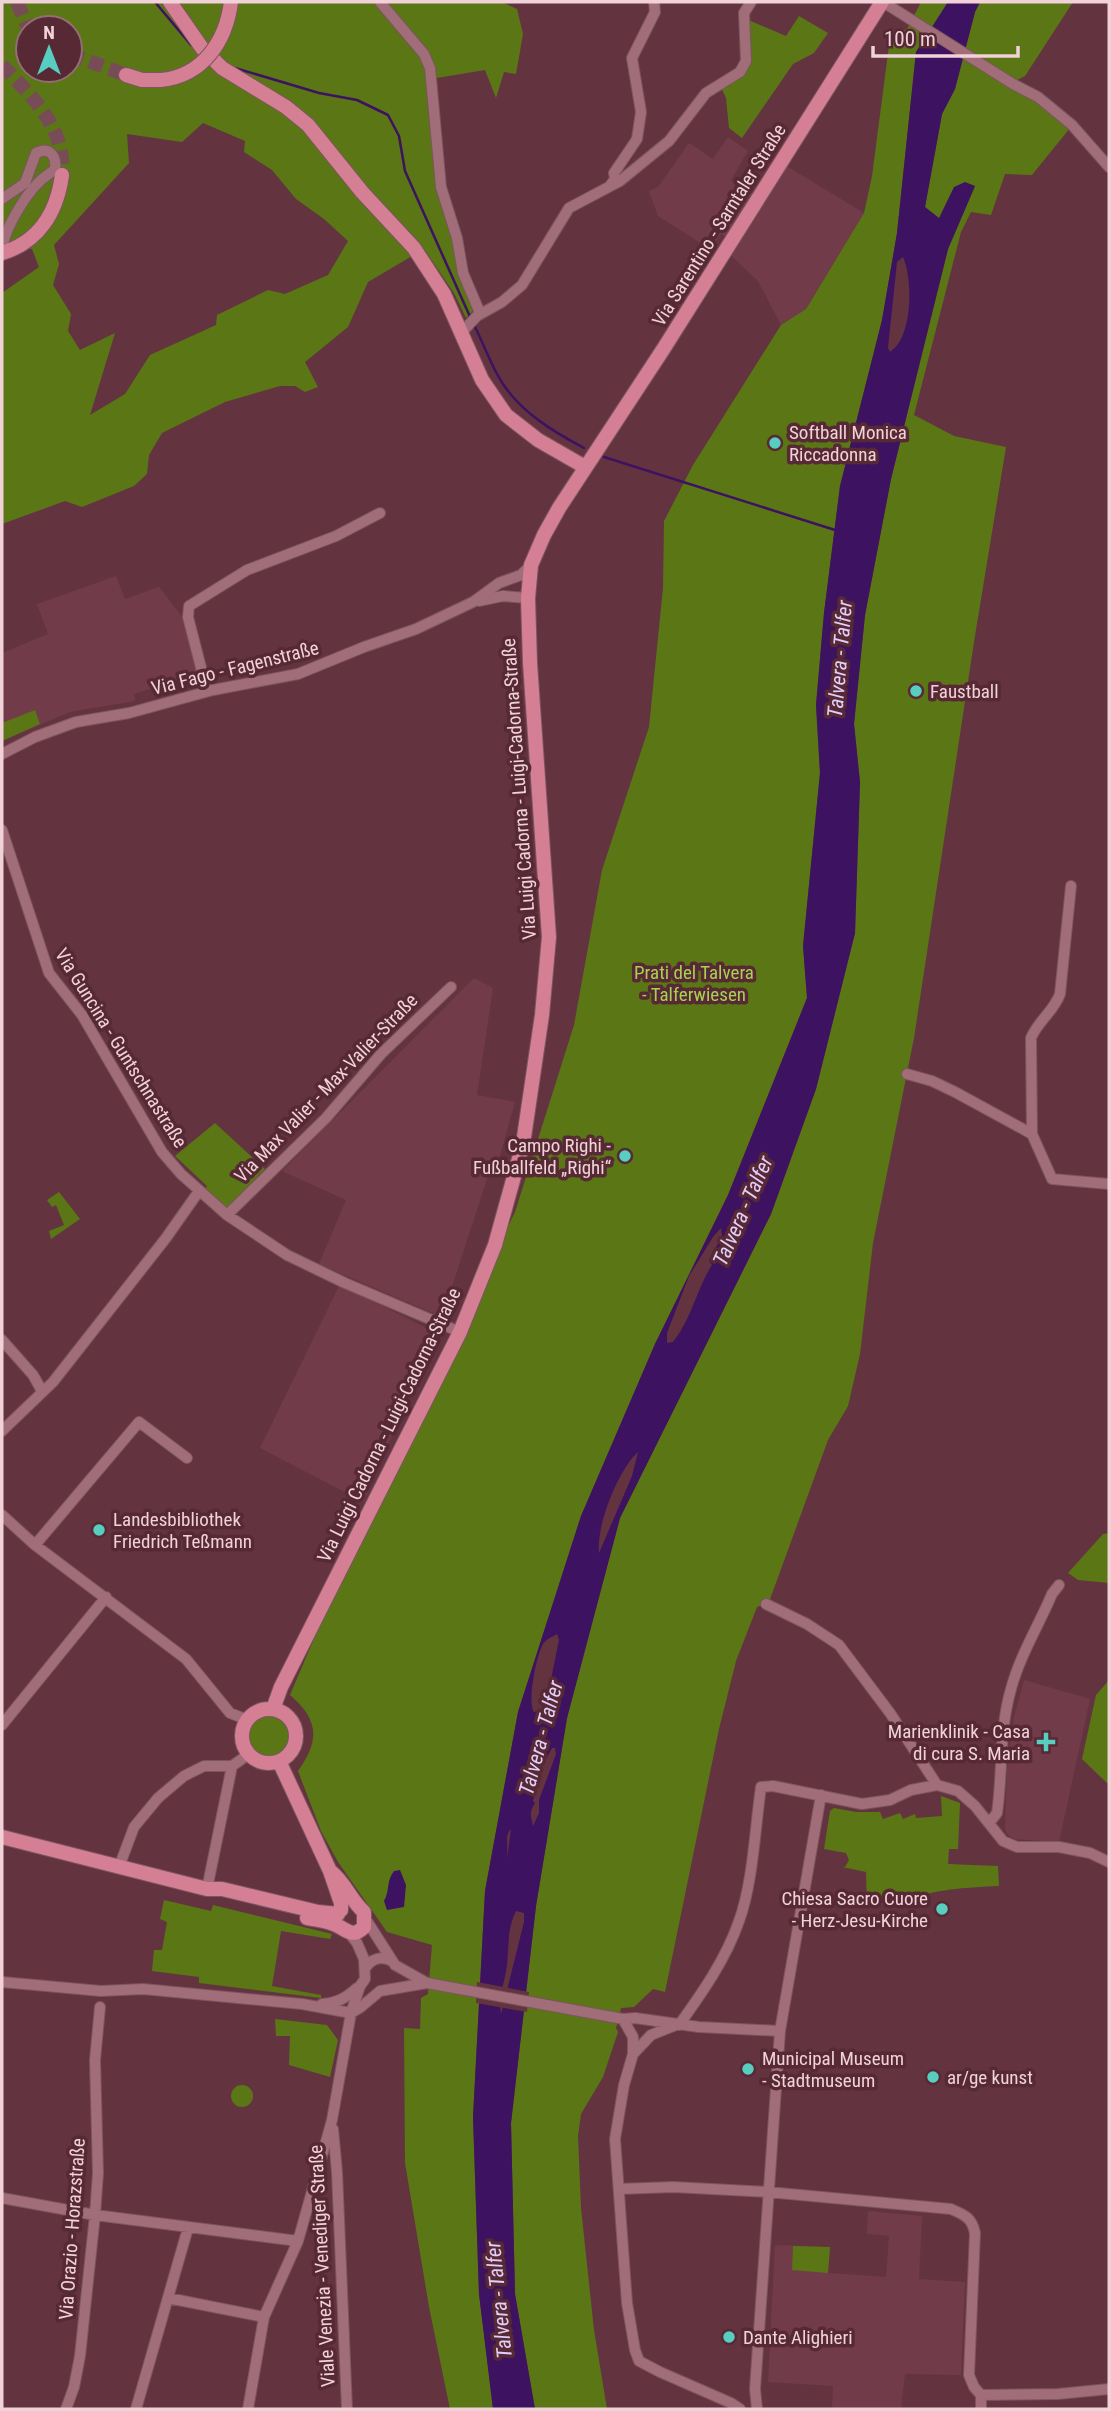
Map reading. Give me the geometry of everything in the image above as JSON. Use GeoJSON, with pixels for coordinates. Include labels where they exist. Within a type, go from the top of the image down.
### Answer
{"type":"FeatureCollection","features":[{"type":"Feature","properties":{"kind":"main road"},"geometry":{"type":"LineString","coordinates":[[170,2],[202,48],[236,78],[286,107],[317,135],[362,192],[414,248],[465,329],[482,380],[506,415],[538,440],[585,467]]}},
{"type":"Feature","properties":{"kind":"main road"},"geometry":{"type":"LineString","coordinates":[[126,75],[142,80],[161,80],[188,72],[203,62],[223,34],[231,2]]}},
{"type":"Feature","properties":{"kind":"main road","name":"Via Sarentino - Sarntaler Straße"},"geometry":{"type":"LineString","coordinates":[[531,565],[544,535],[585,467],[887,4]]}},
{"type":"Feature","properties":{"kind":"main road"},"geometry":{"type":"LineString","coordinates":[[3,253],[22,245],[46,222],[57,200],[62,175]]}},
{"type":"Feature","properties":{"kind":"main road","name":"Via Luigi Cadorna - Luigi-Cadorna-Straße"},"geometry":{"type":"LineString","coordinates":[[273,1709],[281,1687],[460,1332],[495,1245],[523,1144],[543,1002],[549,937],[530,663],[528,598],[531,565]]}},
{"type":"Feature","properties":{"kind":"main road"},"geometry":{"type":"LineString","coordinates":[[273,1709],[288,1717],[296,1734],[290,1753],[279,1761],[262,1762],[250,1754],[243,1737],[248,1720],[257,1712],[273,1709]]}},
{"type":"Feature","properties":{"kind":"main road"},"geometry":{"type":"LineString","coordinates":[[279,1761],[330,1871],[341,1903],[342,1921]]}},
{"type":"Feature","properties":{"kind":"main road"},"geometry":{"type":"LineString","coordinates":[[2,1837],[206,1889],[220,1897],[342,1921],[360,1931],[363,1927],[361,1912],[339,1877],[330,1871]]}},
{"type":"Feature","properties":{"kind":"main road"},"geometry":{"type":"LineString","coordinates":[[342,1921],[352,1906],[361,1912]]}},
{"type":"Feature","properties":{"kind":"street"},"geometry":{"type":"LineString","coordinates":[[380,2],[424,54],[430,68],[441,187],[457,238],[463,273],[478,314]]}},
{"type":"Feature","properties":{"kind":"street"},"geometry":{"type":"LineString","coordinates":[[608,190],[615,179],[614,173],[638,139],[641,106],[632,58],[655,12],[654,2]]}},
{"type":"Feature","properties":{"kind":"street"},"geometry":{"type":"LineString","coordinates":[[465,329],[478,314],[502,302],[522,285],[569,208],[608,190],[669,141],[706,93],[740,72],[746,61],[744,13],[751,2]]}},
{"type":"Feature","properties":{"kind":"street"},"geometry":{"type":"LineString","coordinates":[[887,4],[1038,97],[1072,125],[1109,167]]}},
{"type":"Feature","properties":{"kind":"street"},"geometry":{"type":"LineString","coordinates":[[2,199],[28,178],[36,153],[47,150],[55,158],[55,169],[38,182],[5,234],[3,253]]}},
{"type":"Feature","properties":{"kind":"street"},"geometry":{"type":"LineString","coordinates":[[207,691],[188,617],[189,606],[247,570],[336,536],[380,513]]}},
{"type":"Feature","properties":{"kind":"street","name":"Via Fago - Fagenstraße"},"geometry":{"type":"LineString","coordinates":[[2,754],[35,737],[76,722],[129,713],[207,691],[298,674],[416,629],[473,602],[499,583],[521,575],[531,565]]}},
{"type":"Feature","properties":{"kind":"street","name":"Via Fago - Fagenstraße"},"geometry":{"type":"LineString","coordinates":[[473,602],[503,596],[528,598]]}},
{"type":"Feature","properties":{"kind":"street","name":"Via Guncina - Guntschnastraße"},"geometry":{"type":"LineString","coordinates":[[2,830],[49,973],[82,1014],[162,1152],[227,1216],[298,1262],[460,1332]]}},
{"type":"Feature","properties":{"kind":"street"},"geometry":{"type":"LineString","coordinates":[[1071,886],[1060,994],[1057,1004],[1035,1028],[1031,1038],[1032,1134],[1052,1179],[1109,1184]]}},
{"type":"Feature","properties":{"kind":"street","name":"Via Max Valier - Max-Valier-Straße"},"geometry":{"type":"LineString","coordinates":[[227,1216],[327,1118],[381,1054],[451,987]]}},
{"type":"Feature","properties":{"kind":"street"},"geometry":{"type":"LineString","coordinates":[[907,1074],[932,1081],[955,1092],[1032,1134]]}},
{"type":"Feature","properties":{"kind":"street"},"geometry":{"type":"LineString","coordinates":[[2,1431],[53,1382],[98,1327],[199,1191]]}},
{"type":"Feature","properties":{"kind":"street"},"geometry":{"type":"LineString","coordinates":[[2,1340],[33,1376],[41,1391]]}},
{"type":"Feature","properties":{"kind":"street"},"geometry":{"type":"LineString","coordinates":[[35,1545],[139,1422],[187,1458]]}},
{"type":"Feature","properties":{"kind":"street"},"geometry":{"type":"LineString","coordinates":[[2,1515],[35,1545],[186,1659],[230,1713],[248,1720]]}},
{"type":"Feature","properties":{"kind":"street"},"geometry":{"type":"LineString","coordinates":[[989,1822],[997,1813],[1002,1735],[1011,1689],[1023,1654],[1059,1585]]}},
{"type":"Feature","properties":{"kind":"street"},"geometry":{"type":"LineString","coordinates":[[2,1726],[106,1597]]}},
{"type":"Feature","properties":{"kind":"street"},"geometry":{"type":"LineString","coordinates":[[766,1604],[807,1624],[839,1645],[890,1713],[931,1786]]}},
{"type":"Feature","properties":{"kind":"street"},"geometry":{"type":"LineString","coordinates":[[119,1867],[134,1827],[158,1798],[184,1776],[204,1766],[232,1766],[250,1754]]}},
{"type":"Feature","properties":{"kind":"street"},"geometry":{"type":"LineString","coordinates":[[206,1889],[232,1766]]}},
{"type":"Feature","properties":{"kind":"street"},"geometry":{"type":"LineString","coordinates":[[633,2054],[651,2035],[679,2025],[722,1959],[740,1921],[761,1787],[773,1786],[862,1804],[876,1803],[931,1786],[958,1791],[989,1822],[1003,1841],[1017,1847],[1059,1847],[1090,1853],[1109,1862]]}},
{"type":"Feature","properties":{"kind":"street"},"geometry":{"type":"LineString","coordinates":[[757,2409],[755,2389],[780,2031],[821,1795]]}},
{"type":"Feature","properties":{"kind":"street"},"geometry":{"type":"LineString","coordinates":[[2,1982],[100,1999],[143,1989],[302,2004],[351,2013],[398,1978],[393,1963],[361,1912]]}},
{"type":"Feature","properties":{"kind":"street"},"geometry":{"type":"LineString","coordinates":[[342,1921],[357,1943],[364,1977],[369,1985],[385,1990],[428,1983]]}},
{"type":"Feature","properties":{"kind":"street"},"geometry":{"type":"LineString","coordinates":[[248,2409],[264,2317],[298,2241],[332,2120],[351,2013],[364,1977],[374,1959],[380,1958],[393,1963],[428,1983],[621,2018],[679,2025],[780,2031]]}},
{"type":"Feature","properties":{"kind":"street"},"geometry":{"type":"LineString","coordinates":[[302,2004],[333,2003],[347,1997],[364,1977]]}},
{"type":"Feature","properties":{"kind":"street","name":"Via Orazio - Horazstraße"},"geometry":{"type":"LineString","coordinates":[[66,2409],[74,2387],[80,2356],[95,2215],[98,2173],[95,2060],[100,1999]]}},
{"type":"Feature","properties":{"kind":"street"},"geometry":{"type":"LineString","coordinates":[[621,2018],[633,2037],[633,2054],[624,2085],[615,2139],[627,2303],[639,2361],[740,2409]]}},
{"type":"Feature","properties":{"kind":"street","name":"Viale Venezia - Venediger Straße"},"geometry":{"type":"LineString","coordinates":[[332,2120],[338,2190],[347,2409]]}},
{"type":"Feature","properties":{"kind":"street"},"geometry":{"type":"LineString","coordinates":[[314,2185],[338,2190]]}},
{"type":"Feature","properties":{"kind":"street"},"geometry":{"type":"LineString","coordinates":[[619,2189],[673,2187],[768,2192],[930,2206],[951,2209],[968,2216],[975,2233],[969,2379],[981,2395],[981,2409]]}},
{"type":"Feature","properties":{"kind":"street"},"geometry":{"type":"LineString","coordinates":[[2,2198],[95,2215],[298,2241]]}},
{"type":"Feature","properties":{"kind":"street"},"geometry":{"type":"LineString","coordinates":[[136,2409],[188,2228]]}},
{"type":"Feature","properties":{"kind":"street"},"geometry":{"type":"LineString","coordinates":[[168,2298],[264,2317]]}},
{"type":"Feature","properties":{"kind":"street"},"geometry":{"type":"LineString","coordinates":[[981,2395],[1058,2394],[1109,2389]]}},
{"type":"Feature","properties":{"kind":"shaded area"},"geometry":{"type":"Polygon","coordinates":[[[728,137],[748,151],[731,180],[753,194],[775,159],[864,213],[805,310],[781,325],[758,281],[722,247],[727,238],[721,234],[710,249],[658,216],[649,191],[658,187],[689,143],[713,159],[728,137]]]}},
{"type":"Feature","properties":{"kind":"shaded area"},"geometry":{"type":"Polygon","coordinates":[[[116,576],[125,599],[159,587],[186,622],[198,674],[134,694],[135,701],[70,712],[2,741],[2,653],[48,634],[37,604],[116,576]]]}},
{"type":"Feature","properties":{"kind":"shaded area"},"geometry":{"type":"Polygon","coordinates":[[[474,978],[493,988],[477,1095],[515,1102],[498,1163],[487,1179],[442,1317],[319,1264],[346,1200],[282,1171],[474,978]]]}},
{"type":"Feature","properties":{"kind":"shaded area"},"geometry":{"type":"Polygon","coordinates":[[[340,1284],[434,1332],[364,1502],[260,1448],[340,1284]]]}},
{"type":"Feature","properties":{"kind":"shaded area","name":"Marienklinik - Casa di cura S. Maria"},"geometry":{"type":"Polygon","coordinates":[[[1024,1680],[1090,1699],[1059,1842],[1014,1839],[1005,1829],[1007,1768],[1014,1717],[1024,1680]]]}},
{"type":"Feature","properties":{"kind":"shaded area"},"geometry":{"type":"Polygon","coordinates":[[[868,2211],[922,2216],[919,2279],[965,2282],[961,2375],[905,2374],[901,2409],[832,2408],[833,2386],[768,2382],[775,2245],[830,2247],[828,2273],[886,2277],[889,2236],[867,2234],[868,2211]]]}},
{"type":"Feature","properties":{"kind":"green space"},"geometry":{"type":"Polygon","coordinates":[[[2,2],[502,2],[517,9],[523,34],[516,74],[504,72],[496,98],[485,70],[437,78],[439,146],[461,282],[473,311],[466,318],[454,293],[424,249],[368,282],[348,327],[305,362],[318,387],[305,392],[295,386],[280,386],[225,402],[162,433],[149,455],[147,474],[134,486],[82,507],[65,501],[2,524],[2,293],[39,267],[32,249],[8,245],[2,228],[2,2]],[[203,123],[182,142],[127,134],[129,163],[54,245],[59,264],[53,285],[71,314],[68,331],[80,350],[115,333],[90,415],[125,394],[150,355],[216,325],[217,315],[268,290],[285,294],[328,275],[348,241],[296,199],[272,170],[244,152],[245,141],[203,123]]]}},
{"type":"Feature","properties":{"kind":"green space","name":"Prati del Talvera - Talferwiesen"},"geometry":{"type":"Polygon","coordinates":[[[921,2],[948,2],[916,52],[897,233],[882,320],[840,486],[816,705],[820,773],[803,946],[807,998],[728,1195],[655,1344],[581,1516],[518,1712],[485,1891],[473,2117],[479,2294],[493,2409],[450,2409],[429,2307],[405,2163],[404,2028],[420,2029],[421,1998],[428,1994],[432,1945],[387,1932],[338,1862],[321,1831],[298,1771],[310,1750],[313,1731],[307,1713],[290,1695],[347,1561],[515,1212],[574,1025],[602,870],[649,727],[663,588],[664,521],[693,465],[781,325],[806,309],[864,213],[872,176],[890,38],[907,29],[921,2]]]}},
{"type":"Feature","properties":{"kind":"green space"},"geometry":{"type":"Polygon","coordinates":[[[980,2],[1073,2],[1025,76],[1013,87],[1070,128],[1032,175],[1005,174],[991,215],[971,212],[961,232],[914,415],[954,436],[1006,447],[914,1038],[873,1243],[860,1354],[848,1406],[828,1440],[769,1602],[757,1607],[736,1661],[719,1729],[665,1992],[653,1989],[634,2007],[621,2008],[616,2028],[618,2032],[603,2077],[581,2114],[578,2136],[581,2208],[594,2330],[607,2409],[535,2409],[515,2294],[511,2123],[536,1906],[567,1718],[620,1518],[771,1214],[816,1089],[855,933],[860,782],[854,724],[865,615],[891,479],[948,249],[975,186],[939,219],[925,207],[942,114],[955,89],[980,2]]]}},
{"type":"Feature","properties":{"kind":"green space"},"geometry":{"type":"Polygon","coordinates":[[[799,16],[828,33],[814,53],[793,64],[742,138],[729,128],[726,98],[720,85],[740,72],[746,19],[786,36],[799,16]]]}},
{"type":"Feature","properties":{"kind":"green space"},"geometry":{"type":"Polygon","coordinates":[[[35,710],[40,724],[2,741],[2,723],[35,710]]]}},
{"type":"Feature","properties":{"kind":"green space"},"geometry":{"type":"Polygon","coordinates":[[[215,1123],[265,1169],[225,1210],[205,1189],[207,1186],[175,1156],[215,1123]]]}},
{"type":"Feature","properties":{"kind":"green space"},"geometry":{"type":"Polygon","coordinates":[[[59,1192],[80,1219],[51,1239],[49,1231],[64,1225],[56,1205],[52,1207],[47,1200],[59,1192]]]}},
{"type":"Feature","properties":{"kind":"green space"},"geometry":{"type":"Polygon","coordinates":[[[1109,1533],[1109,1583],[1078,1580],[1068,1573],[1103,1534],[1109,1533]]]}},
{"type":"Feature","properties":{"kind":"green space"},"geometry":{"type":"Polygon","coordinates":[[[1109,1680],[1109,1785],[1082,1759],[1096,1695],[1109,1680]]]}},
{"type":"Feature","properties":{"kind":"green space"},"geometry":{"type":"Polygon","coordinates":[[[269,1716],[283,1722],[289,1736],[283,1750],[269,1756],[255,1750],[249,1736],[255,1722],[269,1716]]]}},
{"type":"Feature","properties":{"kind":"green space"},"geometry":{"type":"Polygon","coordinates":[[[941,1796],[960,1803],[958,1849],[949,1849],[948,1864],[998,1866],[999,1886],[932,1893],[919,1896],[903,1907],[894,1906],[892,1902],[890,1905],[867,1903],[866,1872],[842,1867],[845,1867],[849,1860],[846,1853],[824,1849],[830,1811],[834,1808],[880,1812],[883,1819],[900,1813],[903,1819],[915,1814],[916,1818],[942,1816],[941,1796]]]}},
{"type":"Feature","properties":{"kind":"green space"},"geometry":{"type":"Polygon","coordinates":[[[164,1900],[211,1911],[213,1905],[332,1934],[330,1939],[281,1931],[272,1986],[321,1995],[321,1998],[199,1983],[199,1977],[152,1971],[154,1950],[162,1950],[167,1922],[160,1919],[164,1900]]]}},
{"type":"Feature","properties":{"kind":"green space"},"geometry":{"type":"Polygon","coordinates":[[[275,2019],[327,2025],[338,2040],[330,2077],[289,2065],[290,2036],[276,2036],[275,2019]]]}},
{"type":"Feature","properties":{"kind":"green space"},"geometry":{"type":"Polygon","coordinates":[[[242,2085],[252,2092],[253,2096],[246,2106],[242,2107],[232,2100],[231,2096],[238,2086],[242,2085]]]}},
{"type":"Feature","properties":{"kind":"green space"},"geometry":{"type":"Polygon","coordinates":[[[793,2246],[830,2247],[828,2273],[792,2270],[793,2246]]]}},
{"type":"Feature","properties":{"kind":"water"},"geometry":{"type":"Polygon","coordinates":[[[948,2],[980,2],[955,89],[942,114],[925,207],[939,218],[954,187],[965,182],[975,186],[948,249],[891,479],[865,615],[854,724],[860,782],[855,933],[816,1089],[771,1214],[620,1518],[567,1718],[536,1906],[511,2123],[515,2294],[535,2409],[493,2409],[479,2294],[473,2117],[485,1891],[518,1712],[581,1516],[655,1344],[728,1195],[807,998],[803,946],[820,773],[816,705],[824,613],[840,486],[882,320],[897,233],[916,52],[948,2]],[[903,257],[897,262],[888,348],[890,352],[898,345],[903,334],[909,307],[908,279],[903,257]],[[721,1228],[689,1276],[667,1333],[667,1343],[673,1342],[680,1333],[690,1313],[712,1265],[709,1261],[722,1236],[721,1228]],[[638,1452],[623,1472],[605,1514],[599,1553],[632,1476],[638,1452]],[[557,1634],[547,1639],[538,1658],[533,1679],[531,1699],[534,1712],[541,1710],[548,1694],[559,1640],[557,1634]],[[548,1737],[534,1745],[527,1770],[526,1795],[535,1803],[530,1812],[533,1826],[539,1813],[539,1800],[556,1754],[555,1748],[552,1748],[541,1768],[548,1737]],[[515,1825],[507,1837],[508,1883],[517,1872],[522,1857],[521,1828],[515,1825]],[[516,1911],[511,1924],[501,2014],[524,1913],[516,1911]]]}},
{"type":"Feature","properties":{"kind":"water"},"geometry":{"type":"Polygon","coordinates":[[[400,1870],[406,1885],[404,1907],[387,1910],[384,1901],[390,1879],[394,1871],[400,1870]]]}},
{"type":"Feature","properties":{"kind":"pier"},"geometry":{"type":"Polygon","coordinates":[[[477,1982],[529,1992],[527,2012],[476,2003],[477,1982]]]}},
{"type":"Feature","properties":{"kind":"waterway"},"geometry":{"type":"LineString","coordinates":[[155,2],[191,45]]}},
{"type":"Feature","properties":{"kind":"waterway"},"geometry":{"type":"LineString","coordinates":[[235,68],[319,93],[357,100],[388,115],[399,136],[405,171],[471,319]]}},
{"type":"Feature","properties":{"kind":"waterway"},"geometry":{"type":"LineString","coordinates":[[474,325],[495,370],[519,404],[539,421],[584,448]]}},
{"type":"Feature","properties":{"kind":"waterway"},"geometry":{"type":"LineString","coordinates":[[604,457],[835,530]]}},
{"type":"Feature","properties":{"kind":"waterway","name":"Talvera - Talfer"},"geometry":{"type":"LineString","coordinates":[[511,1901],[523,1804],[545,1719]]}},
{"type":"Feature","properties":{"kind":"tunnel"},"geometry":{"type":"LineString","coordinates":[[17,2],[22,14]]}},
{"type":"Feature","properties":{"kind":"tunnel"},"geometry":{"type":"LineString","coordinates":[[84,59],[126,75]]}},
{"type":"Feature","properties":{"kind":"tunnel"},"geometry":{"type":"LineString","coordinates":[[2,65],[35,101],[53,128],[59,142],[62,175]]}},
{"type":"Feature","properties":{"kind":"place","name":"Softball Monica Riccadonna"},"geometry":{"type":"Point","coordinates":[775,443]}},
{"type":"Feature","properties":{"kind":"place","name":"Faustball"},"geometry":{"type":"Point","coordinates":[916,691]}},
{"type":"Feature","properties":{"kind":"place","name":"Campo Righi - Fußballfeld „Righi“"},"geometry":{"type":"Point","coordinates":[625,1156]}},
{"type":"Feature","properties":{"kind":"place","name":"Landesbibliothek Friedrich Teßmann"},"geometry":{"type":"Point","coordinates":[99,1530]}},
{"type":"Feature","properties":{"kind":"place","name":"Marienklinik - Casa di cura S. Maria"},"geometry":{"type":"Point","coordinates":[1046,1742]}},
{"type":"Feature","properties":{"kind":"place","name":"Chiesa Sacro Cuore - Herz-Jesu-Kirche"},"geometry":{"type":"Point","coordinates":[942,1909]}},
{"type":"Feature","properties":{"kind":"place","name":"Municipal Museum - Stadtmuseum"},"geometry":{"type":"Point","coordinates":[748,2069]}},
{"type":"Feature","properties":{"kind":"place","name":"ar/ge kunst"},"geometry":{"type":"Point","coordinates":[933,2077]}},
{"type":"Feature","properties":{"kind":"place","name":"Dante Alighieri"},"geometry":{"type":"Point","coordinates":[729,2337]}}]}
